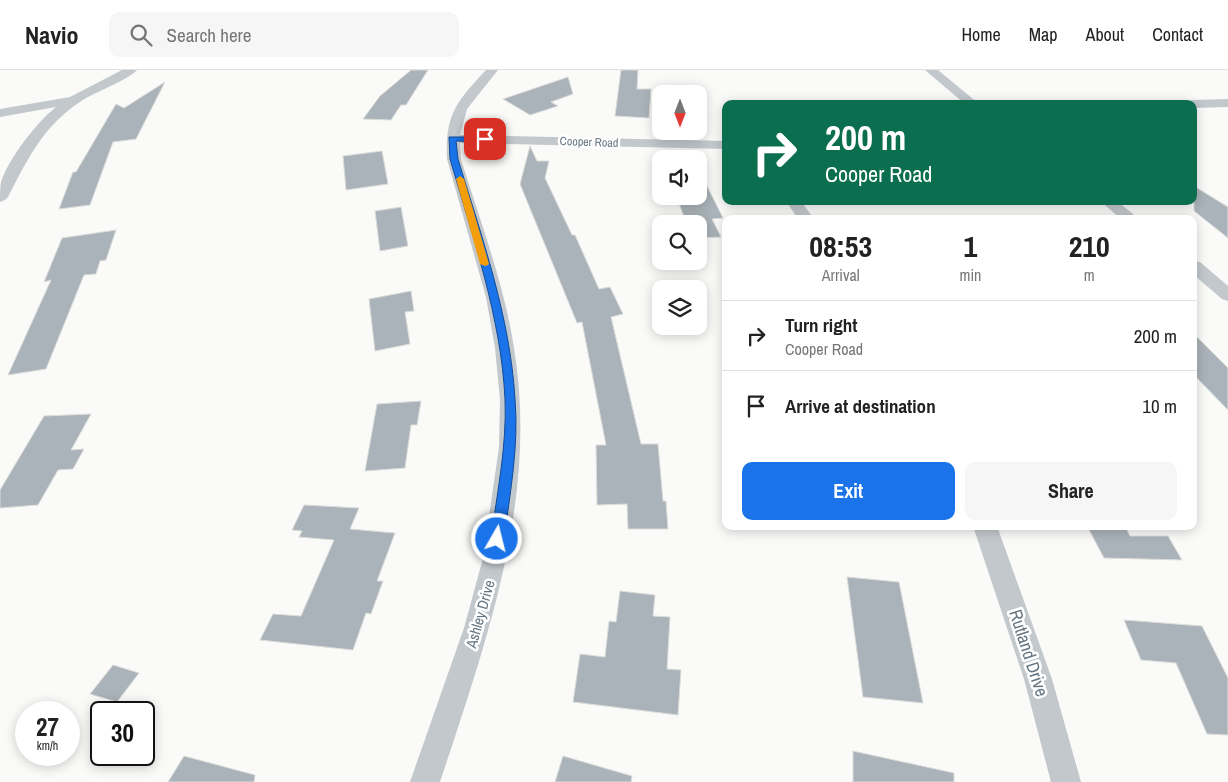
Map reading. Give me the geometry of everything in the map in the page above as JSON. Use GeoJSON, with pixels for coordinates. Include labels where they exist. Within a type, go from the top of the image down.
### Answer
{"type":"FeatureCollection","features":[{"type":"Feature","properties":{"kind":"street"},"geometry":{"type":"LineString","coordinates":[[0,197],[39,131],[52,117],[74,101],[131,70]]}},
{"type":"Feature","properties":{"kind":"street","name":"Ashley Drive"},"geometry":{"type":"LineString","coordinates":[[425,782],[477,628],[495,558],[510,447],[510,400],[505,348],[495,297],[454,159],[452,139],[456,116],[463,103],[492,70]]}},
{"type":"Feature","properties":{"kind":"street"},"geometry":{"type":"LineString","coordinates":[[931,70],[968,100]]}},
{"type":"Feature","properties":{"kind":"street"},"geometry":{"type":"LineString","coordinates":[[0,114],[74,101]]}},
{"type":"Feature","properties":{"kind":"street"},"geometry":{"type":"LineString","coordinates":[[1197,104],[1228,103]]}},
{"type":"Feature","properties":{"kind":"street","name":"Cooper Road"},"geometry":{"type":"LineString","coordinates":[[452,139],[722,145]]}},
{"type":"Feature","properties":{"kind":"street"},"geometry":{"type":"LineString","coordinates":[[1112,205],[1126,215]]}},
{"type":"Feature","properties":{"kind":"street"},"geometry":{"type":"LineString","coordinates":[[1197,269],[1228,295]]}},
{"type":"Feature","properties":{"kind":"street","name":"Rutland Drive"},"geometry":{"type":"LineString","coordinates":[[986,530],[1038,679],[1066,782]]}},
{"type":"Feature","properties":{"kind":"building"},"geometry":{"type":"Polygon","coordinates":[[[411,70],[428,70],[406,105],[401,105],[391,120],[363,119],[380,96],[411,70]]]}},
{"type":"Feature","properties":{"kind":"building"},"geometry":{"type":"Polygon","coordinates":[[[621,70],[638,70],[637,89],[651,89],[649,118],[615,116],[621,70]]]}},
{"type":"Feature","properties":{"kind":"building"},"geometry":{"type":"Polygon","coordinates":[[[568,77],[573,94],[551,102],[558,106],[530,115],[503,99],[568,77]]]}},
{"type":"Feature","properties":{"kind":"building"},"geometry":{"type":"Polygon","coordinates":[[[165,82],[136,139],[113,142],[90,205],[59,209],[73,172],[76,172],[116,104],[124,108],[165,82]]]}},
{"type":"Feature","properties":{"kind":"building"},"geometry":{"type":"Polygon","coordinates":[[[530,146],[537,161],[549,161],[545,178],[572,235],[575,235],[599,289],[610,287],[623,314],[611,317],[641,444],[658,444],[663,501],[666,501],[668,529],[628,529],[627,504],[597,505],[596,445],[606,445],[582,322],[577,323],[520,184],[530,146]]]}},
{"type":"Feature","properties":{"kind":"building"},"geometry":{"type":"Polygon","coordinates":[[[382,151],[388,184],[346,190],[343,156],[382,151]]]}},
{"type":"Feature","properties":{"kind":"building"},"geometry":{"type":"Polygon","coordinates":[[[707,186],[722,216],[722,218],[712,219],[721,237],[707,238],[707,215],[683,215],[680,205],[707,205],[707,186]]]}},
{"type":"Feature","properties":{"kind":"building"},"geometry":{"type":"Polygon","coordinates":[[[1197,188],[1228,207],[1228,238],[1194,211],[1194,205],[1197,205],[1197,188]]]}},
{"type":"Feature","properties":{"kind":"building"},"geometry":{"type":"Polygon","coordinates":[[[401,207],[408,246],[380,251],[375,211],[401,207]]]}},
{"type":"Feature","properties":{"kind":"building"},"geometry":{"type":"Polygon","coordinates":[[[116,230],[106,260],[100,261],[96,274],[84,275],[46,369],[8,375],[51,280],[44,282],[62,238],[116,230]]]}},
{"type":"Feature","properties":{"kind":"building"},"geometry":{"type":"Polygon","coordinates":[[[411,291],[414,311],[405,312],[410,344],[375,351],[369,299],[411,291]]]}},
{"type":"Feature","properties":{"kind":"building"},"geometry":{"type":"Polygon","coordinates":[[[1197,337],[1228,368],[1228,410],[1197,378],[1197,337]]]}},
{"type":"Feature","properties":{"kind":"building"},"geometry":{"type":"Polygon","coordinates":[[[421,401],[417,425],[411,425],[405,468],[365,471],[377,404],[421,401]]]}},
{"type":"Feature","properties":{"kind":"building"},"geometry":{"type":"Polygon","coordinates":[[[91,414],[71,450],[84,449],[73,469],[58,470],[38,505],[0,508],[0,490],[44,416],[91,414]]]}},
{"type":"Feature","properties":{"kind":"building"},"geometry":{"type":"Polygon","coordinates":[[[304,505],[359,508],[350,529],[395,533],[377,581],[383,581],[371,614],[366,613],[353,650],[260,640],[273,614],[301,616],[334,540],[299,537],[302,531],[292,530],[304,505]]]}},
{"type":"Feature","properties":{"kind":"building"},"geometry":{"type":"Polygon","coordinates":[[[1089,530],[1127,530],[1130,536],[1168,536],[1182,560],[1104,558],[1089,530]]]}},
{"type":"Feature","properties":{"kind":"building"},"geometry":{"type":"Polygon","coordinates":[[[847,577],[899,582],[923,703],[863,697],[847,577]]]}},
{"type":"Feature","properties":{"kind":"building"},"geometry":{"type":"Polygon","coordinates":[[[620,591],[655,595],[653,616],[670,617],[667,669],[681,670],[678,715],[573,702],[580,654],[605,657],[609,621],[616,622],[620,591]]]}},
{"type":"Feature","properties":{"kind":"building"},"geometry":{"type":"Polygon","coordinates":[[[1124,620],[1202,626],[1228,678],[1228,735],[1207,734],[1176,663],[1141,660],[1124,620]]]}},
{"type":"Feature","properties":{"kind":"building"},"geometry":{"type":"Polygon","coordinates":[[[113,665],[139,673],[118,701],[90,694],[113,665]]]}},
{"type":"Feature","properties":{"kind":"building"},"geometry":{"type":"Polygon","coordinates":[[[853,751],[954,773],[954,782],[853,782],[853,751]]]}},
{"type":"Feature","properties":{"kind":"building"},"geometry":{"type":"Polygon","coordinates":[[[184,756],[255,775],[254,782],[168,782],[184,756]]]}},
{"type":"Feature","properties":{"kind":"building"},"geometry":{"type":"Polygon","coordinates":[[[563,756],[632,776],[631,782],[555,782],[563,756]]]}},
{"type":"Feature","properties":{"kind":"slow traffic"},"geometry":{"type":"LineString","coordinates":[[460,179],[485,264]]}},
{"type":"Feature","properties":{"kind":"route"},"geometry":{"type":"LineString","coordinates":[[485,139],[452,139],[454,159],[495,297],[505,348],[510,400],[510,447],[497,539]]}}]}
